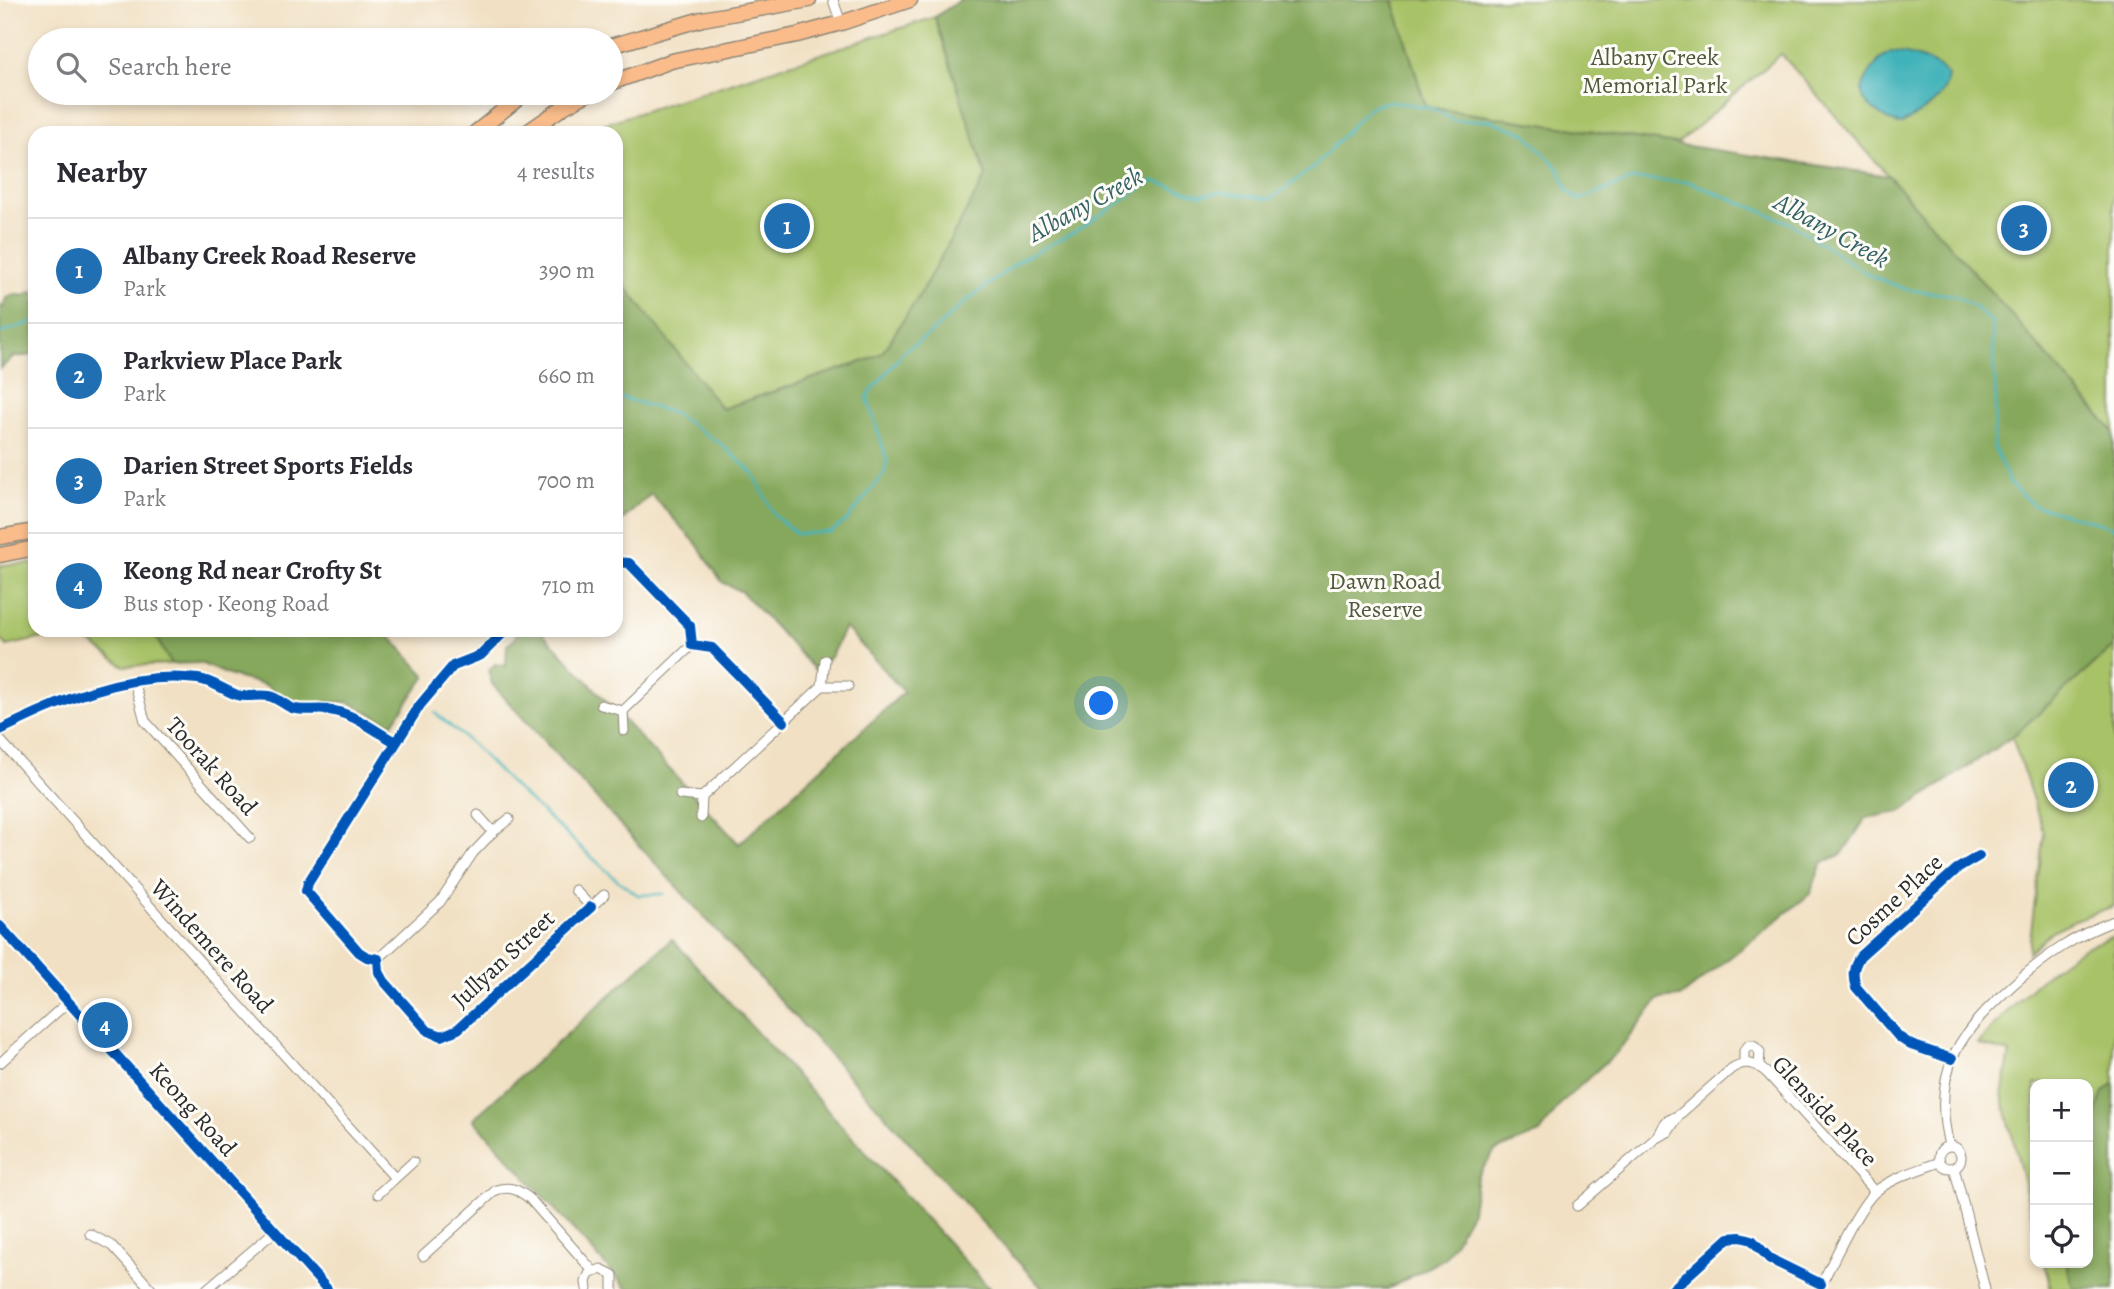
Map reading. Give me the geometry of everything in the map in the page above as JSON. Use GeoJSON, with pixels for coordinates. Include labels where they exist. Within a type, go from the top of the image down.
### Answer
{"type":"FeatureCollection","features":[{"type":"Feature","properties":{"kind":"main road"},"geometry":{"type":"LineString","coordinates":[[623,42],[702,19],[809,0]]}},
{"type":"Feature","properties":{"kind":"main road"},"geometry":{"type":"LineString","coordinates":[[623,79],[670,61],[711,51],[764,43],[842,23],[910,0]]}},
{"type":"Feature","properties":{"kind":"main road"},"geometry":{"type":"LineString","coordinates":[[484,126],[510,105]]}},
{"type":"Feature","properties":{"kind":"main road"},"geometry":{"type":"LineString","coordinates":[[536,126],[567,105]]}},
{"type":"Feature","properties":{"kind":"main road"},"geometry":{"type":"LineString","coordinates":[[0,537],[28,532]]}},
{"type":"Feature","properties":{"kind":"main road"},"geometry":{"type":"LineString","coordinates":[[0,555],[28,549]]}},
{"type":"Feature","properties":{"kind":"street"},"geometry":{"type":"LineString","coordinates":[[833,0],[842,23]]}},
{"type":"Feature","properties":{"kind":"street"},"geometry":{"type":"LineString","coordinates":[[623,563],[629,564],[690,626],[692,645]]}},
{"type":"Feature","properties":{"kind":"street"},"geometry":{"type":"LineString","coordinates":[[499,637],[481,655],[453,667],[420,705],[308,883],[306,891],[359,952],[378,960],[440,902],[473,853],[509,819]]}},
{"type":"Feature","properties":{"kind":"street"},"geometry":{"type":"LineString","coordinates":[[624,731],[623,711],[692,645]]}},
{"type":"Feature","properties":{"kind":"street"},"geometry":{"type":"LineString","coordinates":[[692,645],[712,648],[784,722]]}},
{"type":"Feature","properties":{"kind":"street"},"geometry":{"type":"LineString","coordinates":[[680,795],[702,796],[784,722],[822,686],[825,660]]}},
{"type":"Feature","properties":{"kind":"street"},"geometry":{"type":"LineString","coordinates":[[0,730],[54,704],[97,689],[148,678],[195,679],[214,683],[237,695],[267,695],[289,708],[329,710],[348,715],[395,742]]}},
{"type":"Feature","properties":{"kind":"street","name":"Toorak Road"},"geometry":{"type":"LineString","coordinates":[[134,680],[145,721],[250,838]]}},
{"type":"Feature","properties":{"kind":"street"},"geometry":{"type":"LineString","coordinates":[[822,686],[848,687]]}},
{"type":"Feature","properties":{"kind":"street"},"geometry":{"type":"LineString","coordinates":[[601,705],[623,711]]}},
{"type":"Feature","properties":{"kind":"street","name":"Windemere Road"},"geometry":{"type":"LineString","coordinates":[[0,740],[395,1178]]}},
{"type":"Feature","properties":{"kind":"street"},"geometry":{"type":"LineString","coordinates":[[701,818],[702,796]]}},
{"type":"Feature","properties":{"kind":"street"},"geometry":{"type":"LineString","coordinates":[[478,815],[493,832]]}},
{"type":"Feature","properties":{"kind":"street","name":"Cosme Place"},"geometry":{"type":"LineString","coordinates":[[1952,1059],[1911,1045],[1899,1037],[1856,987],[1854,966],[1860,956],[1957,869],[1979,856]]}},
{"type":"Feature","properties":{"kind":"street","name":"Jullyan Street"},"geometry":{"type":"LineString","coordinates":[[575,890],[591,907]]}},
{"type":"Feature","properties":{"kind":"street","name":"Jullyan Street"},"geometry":{"type":"LineString","coordinates":[[378,960],[379,972],[384,981],[428,1031],[442,1036],[451,1034],[604,895]]}},
{"type":"Feature","properties":{"kind":"street"},"geometry":{"type":"LineString","coordinates":[[1949,1145],[1942,1105],[1952,1059],[1961,1039],[1983,1011],[2032,967],[2079,935],[2114,921]]}},
{"type":"Feature","properties":{"kind":"street","name":"Keong Road"},"geometry":{"type":"LineString","coordinates":[[0,926],[327,1289]]}},
{"type":"Feature","properties":{"kind":"street"},"geometry":{"type":"LineString","coordinates":[[0,1063],[68,1002]]}},
{"type":"Feature","properties":{"kind":"street"},"geometry":{"type":"LineString","coordinates":[[1744,1063],[1744,1051],[1749,1045],[1753,1045],[1760,1052],[1759,1065]]}},
{"type":"Feature","properties":{"kind":"street","name":"Glenside Place"},"geometry":{"type":"LineString","coordinates":[[1577,1206],[1656,1138],[1668,1132],[1679,1115],[1731,1069],[1744,1063],[1759,1065],[1875,1192]]}},
{"type":"Feature","properties":{"kind":"street"},"geometry":{"type":"LineString","coordinates":[[1944,1147],[1956,1147],[1960,1152],[1961,1158],[1954,1167],[1948,1168],[1940,1162],[1939,1154],[1944,1147]]}},
{"type":"Feature","properties":{"kind":"street"},"geometry":{"type":"LineString","coordinates":[[378,1194],[413,1162]]}},
{"type":"Feature","properties":{"kind":"street"},"geometry":{"type":"LineString","coordinates":[[1673,1289],[1729,1238],[1741,1237],[1752,1240],[1770,1259],[1820,1287],[1864,1205],[1875,1192],[1891,1182],[1940,1162]]}},
{"type":"Feature","properties":{"kind":"street"},"geometry":{"type":"LineString","coordinates":[[1954,1167],[1985,1289]]}},
{"type":"Feature","properties":{"kind":"street"},"geometry":{"type":"LineString","coordinates":[[424,1256],[496,1190],[507,1187],[517,1189],[528,1198],[593,1271]]}},
{"type":"Feature","properties":{"kind":"street"},"geometry":{"type":"LineString","coordinates":[[207,1289],[275,1231]]}},
{"type":"Feature","properties":{"kind":"street"},"geometry":{"type":"LineString","coordinates":[[90,1234],[112,1246],[151,1289]]}},
{"type":"Feature","properties":{"kind":"street"},"geometry":{"type":"LineString","coordinates":[[586,1288],[587,1278],[593,1271],[601,1269],[610,1272],[614,1279],[613,1289]]}},
{"type":"Feature","properties":{"kind":"green space","name":"Dawn Road Reserve"},"geometry":{"type":"Polygon","coordinates":[[[960,0],[1393,0],[1426,107],[1889,176],[2114,432],[2114,646],[2012,737],[1900,812],[1866,818],[1842,854],[1822,863],[1810,894],[1680,997],[1659,999],[1617,1052],[1562,1102],[1540,1133],[1495,1151],[1477,1177],[1472,1211],[1445,1258],[1388,1289],[1043,1289],[492,684],[489,670],[495,664],[506,666],[507,645],[515,637],[547,637],[739,844],[904,692],[845,627],[831,656],[815,670],[742,592],[722,582],[696,543],[651,494],[623,520],[623,284],[722,409],[882,353],[919,296],[986,176],[935,17],[960,0]]]}},
{"type":"Feature","properties":{"kind":"green space","name":"Albany Creek Memorial Park"},"geometry":{"type":"Polygon","coordinates":[[[1393,0],[2114,0],[2114,432],[1781,54],[1677,144],[1426,107],[1393,0]]]}},
{"type":"Feature","properties":{"kind":"green space"},"geometry":{"type":"Polygon","coordinates":[[[935,17],[986,176],[919,296],[882,353],[721,409],[623,284],[623,126],[598,126],[935,17]]]}},
{"type":"Feature","properties":{"kind":"green space"},"geometry":{"type":"Polygon","coordinates":[[[28,293],[28,356],[13,357],[0,369],[0,307],[14,294],[24,296],[28,293]]]}},
{"type":"Feature","properties":{"kind":"green space"},"geometry":{"type":"Polygon","coordinates":[[[28,563],[28,637],[47,637],[7,646],[0,638],[0,565],[28,563]]]}},
{"type":"Feature","properties":{"kind":"green space"},"geometry":{"type":"Polygon","coordinates":[[[83,637],[156,637],[171,664],[124,666],[83,637]]]}},
{"type":"Feature","properties":{"kind":"green space"},"geometry":{"type":"Polygon","coordinates":[[[156,637],[390,637],[426,676],[392,724],[348,702],[295,703],[265,685],[231,676],[200,663],[171,664],[156,637]]]}},
{"type":"Feature","properties":{"kind":"green space"},"geometry":{"type":"Polygon","coordinates":[[[2114,646],[2114,906],[2052,931],[2028,953],[2044,833],[2012,737],[2114,646]]]}},
{"type":"Feature","properties":{"kind":"green space"},"geometry":{"type":"Polygon","coordinates":[[[2114,936],[2114,1289],[2051,1289],[2045,1268],[2093,1268],[2093,1079],[2030,1079],[2030,1208],[2002,1095],[2010,1053],[1978,1044],[2039,981],[2066,959],[2091,944],[2114,936]]]}},
{"type":"Feature","properties":{"kind":"green space"},"geometry":{"type":"Polygon","coordinates":[[[672,939],[990,1289],[627,1289],[473,1119],[672,939]]]}},
{"type":"Feature","properties":{"kind":"green space"},"geometry":{"type":"Polygon","coordinates":[[[2114,1083],[2114,1289],[2073,1289],[2068,1268],[2093,1268],[2093,1122],[2103,1092],[2114,1083]]]}},
{"type":"Feature","properties":{"kind":"water"},"geometry":{"type":"Polygon","coordinates":[[[1891,52],[1922,59],[1937,66],[1948,76],[1937,99],[1902,124],[1894,123],[1869,106],[1862,91],[1866,79],[1880,60],[1891,52]]]}},
{"type":"Feature","properties":{"kind":"waterway","name":"Albany Creek"},"geometry":{"type":"LineString","coordinates":[[623,398],[673,413],[721,444],[753,473],[775,516],[797,534],[831,532],[847,520],[884,474],[887,460],[867,397],[905,350],[930,334],[964,303],[1022,259],[1074,232],[1153,181],[1201,195],[1220,192],[1271,199],[1314,167],[1369,107],[1391,101],[1434,109],[1455,121],[1490,120],[1526,134],[1560,170],[1567,190],[1579,200],[1633,179],[1690,182],[1790,223],[1871,276],[1908,290],[1953,295],[1970,304],[1992,322],[1996,403],[1993,446],[2010,484],[2033,505],[2114,529]]}},
{"type":"Feature","properties":{"kind":"waterway","name":"Albany Creek"},"geometry":{"type":"LineString","coordinates":[[0,333],[28,323]]}},
{"type":"Feature","properties":{"kind":"waterway"},"geometry":{"type":"LineString","coordinates":[[434,712],[617,880],[638,895],[663,894]]}},
{"type":"Feature","properties":{"kind":"cycle path"},"geometry":{"type":"LineString","coordinates":[[623,563],[629,563],[690,626],[692,645],[712,648],[784,722]]}},
{"type":"Feature","properties":{"kind":"cycle path"},"geometry":{"type":"LineString","coordinates":[[499,637],[481,655],[453,666],[420,705],[308,883],[306,891],[359,952],[378,959],[379,972],[384,981],[428,1031],[442,1036],[458,1029],[591,907]]}},
{"type":"Feature","properties":{"kind":"cycle path"},"geometry":{"type":"LineString","coordinates":[[0,730],[95,690],[146,679],[172,677],[203,680],[241,696],[269,696],[297,709],[338,712],[395,742]]}},
{"type":"Feature","properties":{"kind":"cycle path"},"geometry":{"type":"LineString","coordinates":[[1952,1059],[1911,1045],[1899,1037],[1856,987],[1854,971],[1860,956],[1957,869],[1979,856]]}},
{"type":"Feature","properties":{"kind":"cycle path"},"geometry":{"type":"LineString","coordinates":[[0,926],[327,1289]]}},
{"type":"Feature","properties":{"kind":"cycle path"},"geometry":{"type":"LineString","coordinates":[[1673,1289],[1729,1238],[1741,1237],[1752,1240],[1770,1259],[1821,1284]]}},
{"type":"Feature","properties":{"kind":"place","name":"Albany Creek Road Reserve"},"geometry":{"type":"Point","coordinates":[787,226]}},
{"type":"Feature","properties":{"kind":"place","name":"Darien Street Sports Fields"},"geometry":{"type":"Point","coordinates":[2024,228]}},
{"type":"Feature","properties":{"kind":"place","name":"Parkview Place Park"},"geometry":{"type":"Point","coordinates":[2071,785]}},
{"type":"Feature","properties":{"kind":"place","name":"Keong Rd near Crofty St"},"geometry":{"type":"Point","coordinates":[105,1025]}}]}
